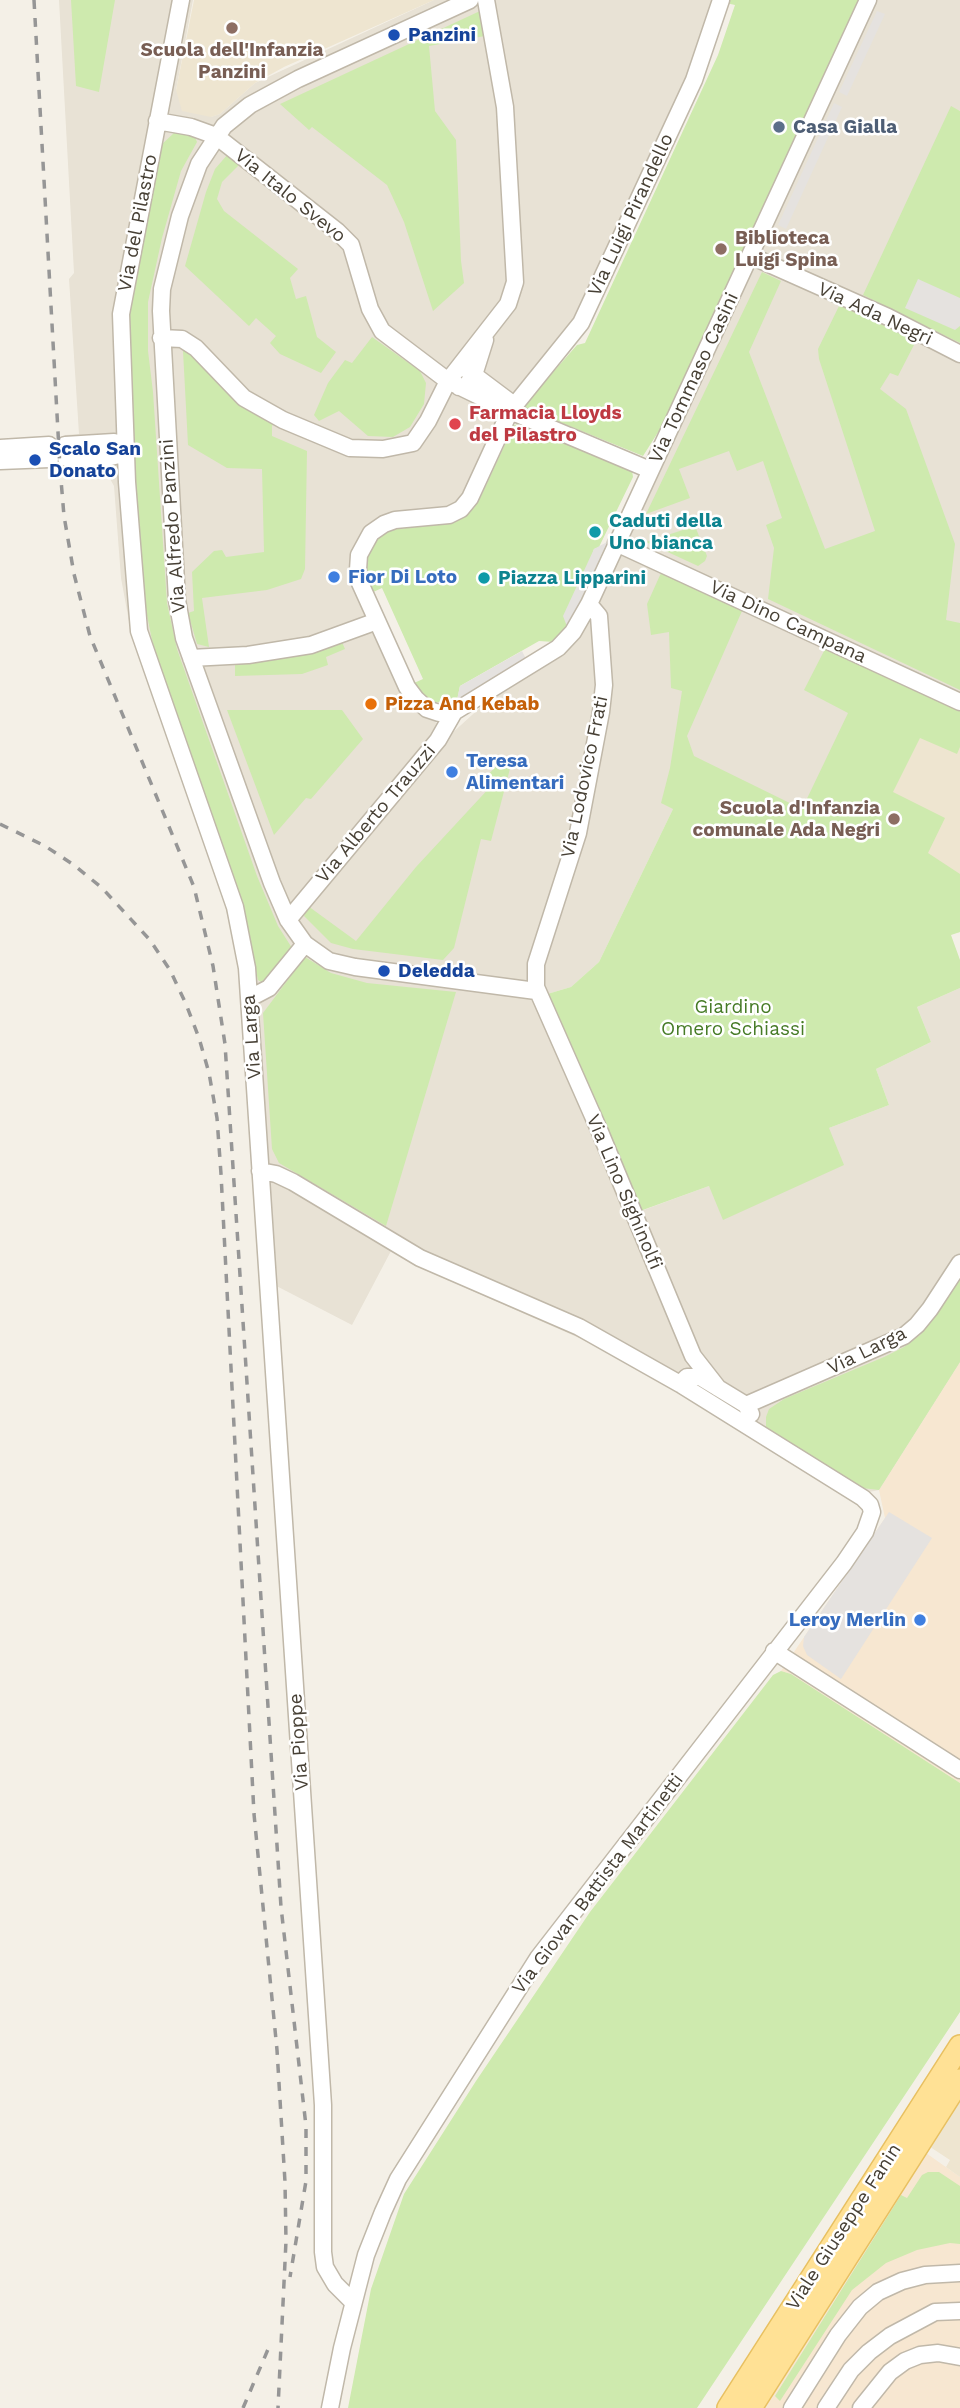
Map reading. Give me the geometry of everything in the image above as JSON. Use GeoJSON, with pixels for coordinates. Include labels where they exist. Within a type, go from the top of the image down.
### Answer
{"type":"FeatureCollection","features":[{"type":"Feature","properties":{"kind":"main road","name":"Viale Giuseppe Fanin"},"geometry":{"type":"LineString","coordinates":[[751,2408],[913,2136],[960,2046]]}},
{"type":"Feature","properties":{"kind":"main road","name":"Viale Giuseppe Fanin"},"geometry":{"type":"LineString","coordinates":[[728,2408],[913,2136],[960,2080]]}},
{"type":"Feature","properties":{"kind":"street","name":"Via del Pilastro"},"geometry":{"type":"LineString","coordinates":[[125,449],[121,314],[181,0]]}},
{"type":"Feature","properties":{"kind":"street","name":"Via Alfredo Panzini"},"geometry":{"type":"LineString","coordinates":[[470,0],[250,105],[224,126],[199,164],[180,216],[162,289],[161,338],[177,600],[179,619],[191,658],[272,883],[288,920],[305,944],[329,961],[355,967],[537,991]]}},
{"type":"Feature","properties":{"kind":"street"},"geometry":{"type":"LineString","coordinates":[[161,338],[182,340],[196,348],[244,398],[282,420],[350,448],[383,449],[413,443],[454,384],[460,364],[508,304],[515,282],[505,107],[486,0]]}},
{"type":"Feature","properties":{"kind":"street","name":"Via Luigi Pirandello"},"geometry":{"type":"LineString","coordinates":[[377,621],[360,583],[358,570],[359,555],[365,541],[384,524],[395,520],[449,515],[461,509],[470,498],[512,408],[581,323],[694,80],[721,0]]}},
{"type":"Feature","properties":{"kind":"street","name":"Via Tommaso Casini"},"geometry":{"type":"LineString","coordinates":[[589,604],[868,0]]}},
{"type":"Feature","properties":{"kind":"street"},"geometry":{"type":"LineString","coordinates":[[158,118],[216,136]]}},
{"type":"Feature","properties":{"kind":"street","name":"Via Italo Svevo"},"geometry":{"type":"LineString","coordinates":[[216,136],[351,246],[370,309],[382,331],[454,384],[650,471]]}},
{"type":"Feature","properties":{"kind":"street","name":"Via Ada Negri"},"geometry":{"type":"LineString","coordinates":[[751,256],[888,317],[960,354]]}},
{"type":"Feature","properties":{"kind":"street"},"geometry":{"type":"LineString","coordinates":[[454,384],[466,386],[474,375],[481,348],[493,321]]}},
{"type":"Feature","properties":{"kind":"street","name":"Via Italo Svevo"},"geometry":{"type":"LineString","coordinates":[[460,364],[512,408]]}},
{"type":"Feature","properties":{"kind":"street"},"geometry":{"type":"LineString","coordinates":[[0,461],[114,442],[125,449]]}},
{"type":"Feature","properties":{"kind":"street"},"geometry":{"type":"LineString","coordinates":[[0,448],[57,452]]}},
{"type":"Feature","properties":{"kind":"street","name":"Via Larga"},"geometry":{"type":"LineString","coordinates":[[125,449],[139,631],[235,907],[243,940],[250,998],[260,1171]]}},
{"type":"Feature","properties":{"kind":"street","name":"Via Dino Campana"},"geometry":{"type":"LineString","coordinates":[[616,543],[960,702]]}},
{"type":"Feature","properties":{"kind":"street","name":"Via Alberto Trauzzi"},"geometry":{"type":"LineString","coordinates":[[288,920],[438,740],[454,712],[558,648],[573,632],[589,604]]}},
{"type":"Feature","properties":{"kind":"street","name":"Via Lodovico Frati"},"geometry":{"type":"LineString","coordinates":[[537,991],[536,964],[578,833],[603,699],[599,616],[589,604]]}},
{"type":"Feature","properties":{"kind":"street"},"geometry":{"type":"LineString","coordinates":[[191,658],[248,655],[311,645],[377,621],[407,687],[416,699],[427,709],[439,713],[454,712]]}},
{"type":"Feature","properties":{"kind":"street"},"geometry":{"type":"LineString","coordinates":[[250,998],[268,988],[305,944]]}},
{"type":"Feature","properties":{"kind":"street","name":"Via Lino Sighinolfi"},"geometry":{"type":"LineString","coordinates":[[537,991],[600,1132],[693,1356],[718,1388]]}},
{"type":"Feature","properties":{"kind":"street"},"geometry":{"type":"LineString","coordinates":[[260,1171],[276,1174],[293,1182],[421,1258],[579,1327],[750,1427],[751,1411],[746,1405],[700,1377],[687,1377],[680,1384]]}},
{"type":"Feature","properties":{"kind":"street","name":"Via Pioppe"},"geometry":{"type":"LineString","coordinates":[[260,1171],[323,2105],[323,2252],[325,2267],[335,2284],[353,2302]]}},
{"type":"Feature","properties":{"kind":"street","name":"Via Larga"},"geometry":{"type":"LineString","coordinates":[[746,1405],[904,1336],[930,1309],[960,1263]]}},
{"type":"Feature","properties":{"kind":"street","name":"Via Giovan Battista Martinetti"},"geometry":{"type":"LineString","coordinates":[[330,2408],[366,2255],[398,2179],[538,1958],[858,1542],[869,1523],[872,1512],[870,1505],[863,1498],[750,1427]]}},
{"type":"Feature","properties":{"kind":"street"},"geometry":{"type":"LineString","coordinates":[[774,1651],[960,1770]]}},
{"type":"Feature","properties":{"kind":"street"},"geometry":{"type":"LineString","coordinates":[[792,2408],[838,2335],[860,2307],[878,2292],[902,2281],[925,2275],[960,2273]]}},
{"type":"Feature","properties":{"kind":"street"},"geometry":{"type":"LineString","coordinates":[[826,2408],[851,2370],[890,2336],[935,2312],[960,2311]]}},
{"type":"Feature","properties":{"kind":"street"},"geometry":{"type":"LineString","coordinates":[[861,2408],[890,2372],[905,2361],[920,2355],[938,2353],[960,2357]]}},
{"type":"Feature","properties":{"kind":"shaded area"},"geometry":{"type":"Polygon","coordinates":[[[59,0],[193,0],[176,90],[211,117],[220,114],[255,83],[434,0],[718,0],[696,69],[570,332],[513,416],[475,499],[386,526],[360,573],[424,712],[450,735],[494,695],[563,656],[582,631],[874,0],[960,0],[960,111],[951,107],[948,336],[960,343],[960,710],[919,692],[790,882],[673,809],[599,962],[571,987],[544,995],[630,1215],[709,1186],[829,1128],[889,1105],[876,1069],[931,1042],[917,1007],[960,988],[960,1362],[879,1490],[854,1495],[595,1345],[468,1289],[391,1251],[352,1325],[259,1277],[242,1002],[235,946],[220,886],[132,638],[121,578],[114,486],[109,477],[66,466],[65,435],[79,434],[69,279],[74,273],[59,0]]]}},
{"type":"Feature","properties":{"kind":"shaded area"},"geometry":{"type":"Polygon","coordinates":[[[194,0],[434,0],[284,67],[255,83],[220,114],[211,117],[182,111],[176,90],[194,0]]]}},
{"type":"Feature","properties":{"kind":"shaded area"},"geometry":{"type":"Polygon","coordinates":[[[877,11],[885,14],[847,96],[839,92],[877,11]]]}},
{"type":"Feature","properties":{"kind":"shaded area"},"geometry":{"type":"Polygon","coordinates":[[[834,103],[842,107],[786,229],[778,225],[834,103]]]}},
{"type":"Feature","properties":{"kind":"shaded area"},"geometry":{"type":"Polygon","coordinates":[[[918,279],[960,298],[960,326],[955,330],[905,308],[918,279]]]}},
{"type":"Feature","properties":{"kind":"shaded area"},"geometry":{"type":"Polygon","coordinates":[[[607,542],[568,629],[563,616],[594,549],[607,542]]]}},
{"type":"Feature","properties":{"kind":"shaded area"},"geometry":{"type":"Polygon","coordinates":[[[522,651],[526,659],[457,700],[460,686],[522,651]]]}},
{"type":"Feature","properties":{"kind":"shaded area"},"geometry":{"type":"Polygon","coordinates":[[[960,710],[960,932],[951,934],[865,755],[960,710]]]}},
{"type":"Feature","properties":{"kind":"shaded area"},"geometry":{"type":"Polygon","coordinates":[[[960,1362],[960,1783],[791,1674],[781,1671],[885,1518],[879,1490],[960,1362]]]}},
{"type":"Feature","properties":{"kind":"shaded area"},"geometry":{"type":"Polygon","coordinates":[[[889,1512],[932,1538],[841,1679],[807,1655],[803,1646],[804,1637],[889,1512]]]}},
{"type":"Feature","properties":{"kind":"shaded area"},"geometry":{"type":"Polygon","coordinates":[[[960,2080],[960,2177],[946,2167],[950,2160],[921,2141],[960,2080]]]}},
{"type":"Feature","properties":{"kind":"shaded area"},"geometry":{"type":"Polygon","coordinates":[[[926,2153],[960,2177],[960,2408],[760,2408],[926,2153]]]}},
{"type":"Feature","properties":{"kind":"green space"},"geometry":{"type":"Polygon","coordinates":[[[71,0],[115,0],[99,92],[76,86],[71,0]]]}},
{"type":"Feature","properties":{"kind":"green space"},"geometry":{"type":"Polygon","coordinates":[[[727,0],[861,0],[669,415],[643,456],[525,408],[525,404],[577,345],[585,343],[718,55],[735,5],[726,3],[727,0]]]}},
{"type":"Feature","properties":{"kind":"green space"},"geometry":{"type":"Polygon","coordinates":[[[480,11],[485,36],[429,46],[435,111],[456,140],[464,283],[433,311],[404,222],[387,185],[312,127],[309,130],[280,104],[480,11]]]}},
{"type":"Feature","properties":{"kind":"green space"},"geometry":{"type":"Polygon","coordinates":[[[951,106],[960,111],[960,343],[863,295],[951,106]]]}},
{"type":"Feature","properties":{"kind":"green space"},"geometry":{"type":"Polygon","coordinates":[[[174,133],[194,135],[197,142],[181,171],[148,302],[148,351],[167,603],[177,649],[257,876],[278,926],[292,948],[267,982],[263,983],[258,980],[237,886],[168,693],[152,640],[143,596],[133,462],[129,313],[160,146],[174,133]]]}},
{"type":"Feature","properties":{"kind":"green space"},"geometry":{"type":"Polygon","coordinates":[[[228,154],[241,163],[222,182],[217,199],[224,211],[298,269],[290,278],[296,299],[306,296],[317,337],[336,352],[321,373],[280,354],[270,343],[276,336],[256,318],[249,326],[185,266],[206,192],[215,169],[228,154]]]}},
{"type":"Feature","properties":{"kind":"green space"},"geometry":{"type":"Polygon","coordinates":[[[762,272],[781,281],[749,352],[825,549],[875,531],[818,349],[840,304],[916,341],[898,376],[890,373],[880,389],[906,409],[955,544],[946,620],[960,623],[960,690],[768,599],[774,548],[766,525],[782,518],[763,461],[737,471],[729,451],[679,469],[690,498],[646,514],[762,272]]]}},
{"type":"Feature","properties":{"kind":"green space"},"geometry":{"type":"Polygon","coordinates":[[[372,337],[420,371],[426,383],[424,404],[410,427],[393,437],[368,436],[339,411],[319,421],[314,415],[328,383],[345,360],[352,363],[372,337]]]}},
{"type":"Feature","properties":{"kind":"green space"},"geometry":{"type":"Polygon","coordinates":[[[183,351],[188,351],[242,401],[276,420],[272,426],[272,436],[307,451],[305,569],[301,579],[267,590],[202,598],[209,647],[197,644],[188,613],[194,611],[192,572],[214,551],[222,550],[226,557],[264,552],[262,469],[227,468],[188,445],[183,351]]]}},
{"type":"Feature","properties":{"kind":"green space","name":"Piazza Lipparini"},"geometry":{"type":"Polygon","coordinates":[[[519,424],[632,470],[633,477],[599,547],[594,549],[568,629],[554,642],[539,641],[460,686],[457,700],[434,702],[418,692],[414,683],[423,679],[382,588],[371,593],[365,564],[368,549],[377,537],[390,530],[453,522],[474,508],[514,425],[519,424]]]}},
{"type":"Feature","properties":{"kind":"green space"},"geometry":{"type":"Polygon","coordinates":[[[695,526],[707,556],[698,566],[646,542],[695,526]]]}},
{"type":"Feature","properties":{"kind":"green space","name":"Giardino Omero Schiassi"},"geometry":{"type":"Polygon","coordinates":[[[661,573],[742,611],[687,736],[694,756],[802,809],[848,713],[804,690],[825,649],[960,710],[960,747],[957,754],[920,738],[893,792],[945,818],[928,853],[960,874],[960,932],[951,935],[960,960],[960,988],[917,1007],[931,1042],[876,1069],[889,1105],[829,1128],[844,1165],[723,1220],[709,1186],[629,1215],[544,995],[571,987],[599,962],[673,809],[661,803],[670,768],[682,691],[671,688],[669,632],[651,635],[647,604],[661,573]]]}},
{"type":"Feature","properties":{"kind":"green space"},"geometry":{"type":"Polygon","coordinates":[[[342,642],[345,649],[326,657],[328,665],[302,674],[235,676],[235,661],[295,656],[342,642]]]}},
{"type":"Feature","properties":{"kind":"green space"},"geometry":{"type":"Polygon","coordinates":[[[227,710],[342,710],[363,739],[311,799],[306,798],[274,835],[227,710]]]}},
{"type":"Feature","properties":{"kind":"green space"},"geometry":{"type":"Polygon","coordinates":[[[512,761],[491,841],[481,839],[454,948],[443,960],[353,949],[331,943],[304,916],[308,906],[356,941],[416,867],[492,785],[485,778],[500,762],[512,761]]]}},
{"type":"Feature","properties":{"kind":"green space"},"geometry":{"type":"Polygon","coordinates":[[[305,957],[331,973],[367,983],[456,992],[386,1226],[279,1163],[272,1149],[263,1013],[305,957]]]}},
{"type":"Feature","properties":{"kind":"green space"},"geometry":{"type":"Polygon","coordinates":[[[960,1279],[960,1362],[879,1490],[862,1488],[766,1427],[769,1409],[784,1399],[884,1357],[920,1335],[960,1279]]]}},
{"type":"Feature","properties":{"kind":"green space"},"geometry":{"type":"Polygon","coordinates":[[[781,1671],[791,1674],[960,1783],[960,2012],[697,2408],[348,2408],[371,2289],[404,2194],[476,2081],[590,1912],[773,1675],[781,1671]]]}},
{"type":"Feature","properties":{"kind":"green space"},"geometry":{"type":"Polygon","coordinates":[[[939,2172],[960,2186],[960,2244],[950,2243],[917,2250],[886,2263],[852,2290],[780,2401],[775,2396],[901,2195],[907,2198],[922,2175],[939,2172]]]}},
{"type":"Feature","properties":{"kind":"railway"},"geometry":{"type":"LineString","coordinates":[[34,0],[60,468],[64,516],[74,574],[90,636],[194,887],[213,966],[225,1044],[281,1907],[306,2126],[306,2181],[290,2277]]}},
{"type":"Feature","properties":{"kind":"railway"},"geometry":{"type":"LineString","coordinates":[[0,824],[45,846],[74,865],[102,888],[150,940],[170,970],[199,1038],[217,1118],[254,1814],[277,2050],[285,2182],[286,2241],[278,2408]]}},
{"type":"Feature","properties":{"kind":"railway"},"geometry":{"type":"LineString","coordinates":[[243,2408],[269,2347]]}},
{"type":"Feature","properties":{"kind":"place","name":"Scuola dell'Infanzia Panzini"},"geometry":{"type":"Point","coordinates":[232,28]}},
{"type":"Feature","properties":{"kind":"place","name":"Panzini"},"geometry":{"type":"Point","coordinates":[394,35]}},
{"type":"Feature","properties":{"kind":"place","name":"Casa Gialla"},"geometry":{"type":"Point","coordinates":[779,127]}},
{"type":"Feature","properties":{"kind":"place","name":"Biblioteca Luigi Spina"},"geometry":{"type":"Point","coordinates":[721,249]}},
{"type":"Feature","properties":{"kind":"place","name":"Farmacia Lloyds del Pilastro"},"geometry":{"type":"Point","coordinates":[455,424]}},
{"type":"Feature","properties":{"kind":"place","name":"Scalo San Donato"},"geometry":{"type":"Point","coordinates":[35,460]}},
{"type":"Feature","properties":{"kind":"place","name":"Caduti della Uno bianca"},"geometry":{"type":"Point","coordinates":[595,532]}},
{"type":"Feature","properties":{"kind":"place","name":"Fior Di Loto"},"geometry":{"type":"Point","coordinates":[334,577]}},
{"type":"Feature","properties":{"kind":"place","name":"Piazza Lipparini"},"geometry":{"type":"Point","coordinates":[484,578]}},
{"type":"Feature","properties":{"kind":"place","name":"Pizza And Kebab"},"geometry":{"type":"Point","coordinates":[371,704]}},
{"type":"Feature","properties":{"kind":"place","name":"Teresa Alimentari"},"geometry":{"type":"Point","coordinates":[452,772]}},
{"type":"Feature","properties":{"kind":"place","name":"Scuola d'Infanzia comunale Ada Negri"},"geometry":{"type":"Point","coordinates":[894,819]}},
{"type":"Feature","properties":{"kind":"place","name":"Deledda"},"geometry":{"type":"Point","coordinates":[384,971]}},
{"type":"Feature","properties":{"kind":"place","name":"Leroy Merlin"},"geometry":{"type":"Point","coordinates":[920,1620]}}]}
